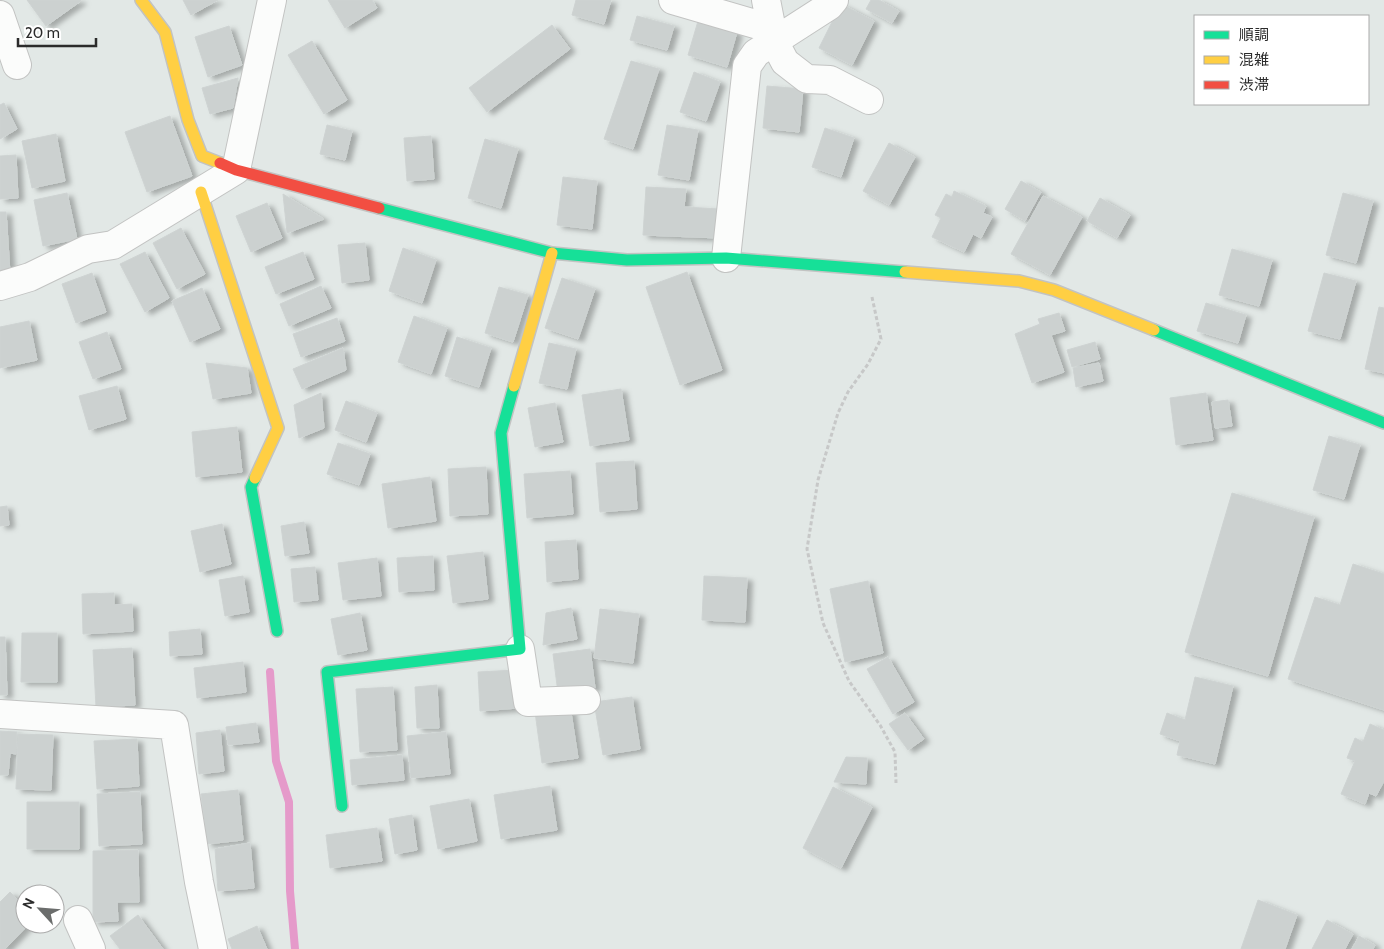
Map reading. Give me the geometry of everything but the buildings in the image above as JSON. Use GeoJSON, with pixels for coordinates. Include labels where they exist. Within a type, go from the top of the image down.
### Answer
{"type":"FeatureCollection","features":[{"type":"Feature","properties":{"kind":"street"},"geometry":{"type":"LineString","coordinates":[[141,0],[165,32],[188,120],[202,156],[236,170],[552,253],[627,260],[726,258],[1019,281],[1054,290],[1384,423]]}},
{"type":"Feature","properties":{"kind":"street"},"geometry":{"type":"LineString","coordinates":[[0,286],[30,277],[88,249],[113,245],[236,170],[272,0]]}},
{"type":"Feature","properties":{"kind":"street"},"geometry":{"type":"LineString","coordinates":[[673,0],[773,35]]}},
{"type":"Feature","properties":{"kind":"street"},"geometry":{"type":"LineString","coordinates":[[766,0],[773,35],[785,62],[807,79],[830,80],[869,100]]}},
{"type":"Feature","properties":{"kind":"street"},"geometry":{"type":"LineString","coordinates":[[726,258],[746,66],[773,35],[829,6],[834,0]]}},
{"type":"Feature","properties":{"kind":"street"},"geometry":{"type":"LineString","coordinates":[[0,15],[17,65]]}},
{"type":"Feature","properties":{"kind":"street"},"geometry":{"type":"LineString","coordinates":[[201,192],[278,428],[252,487],[277,631]]}},
{"type":"Feature","properties":{"kind":"street"},"geometry":{"type":"LineString","coordinates":[[552,253],[501,433],[520,649],[528,702],[586,700]]}},
{"type":"Feature","properties":{"kind":"street"},"geometry":{"type":"LineString","coordinates":[[342,806],[327,672],[520,649]]}},
{"type":"Feature","properties":{"kind":"street"},"geometry":{"type":"LineString","coordinates":[[0,714],[174,724],[199,882],[213,949]]}},
{"type":"Feature","properties":{"kind":"street"},"geometry":{"type":"LineString","coordinates":[[78,920],[91,949]]}},
{"type":"Feature","properties":{"kind":"path"},"geometry":{"type":"LineString","coordinates":[[880,270],[872,295],[881,340],[868,364],[848,392],[838,413],[818,480],[807,549],[823,623],[849,681],[880,725],[896,752],[896,783]]}},
{"type":"Feature","properties":{"kind":"waterway"},"geometry":{"type":"LineString","coordinates":[[270,672],[276,761],[289,802],[290,891],[295,949]]}},
{"type":"Feature","properties":{"kind":"traffic: fast"},"geometry":{"type":"LineString","coordinates":[[379,208],[552,253],[627,260],[726,258],[905,272]]}},
{"type":"Feature","properties":{"kind":"traffic: fast"},"geometry":{"type":"LineString","coordinates":[[1154,330],[1384,423]]}},
{"type":"Feature","properties":{"kind":"traffic: fast"},"geometry":{"type":"LineString","coordinates":[[342,806],[327,672],[520,649],[501,433],[514,386]]}},
{"type":"Feature","properties":{"kind":"traffic: fast"},"geometry":{"type":"LineString","coordinates":[[255,478],[251,487],[277,631]]}},
{"type":"Feature","properties":{"kind":"traffic: slow"},"geometry":{"type":"LineString","coordinates":[[141,0],[165,32],[188,120],[202,156],[220,163]]}},
{"type":"Feature","properties":{"kind":"traffic: slow"},"geometry":{"type":"LineString","coordinates":[[201,192],[278,428],[255,478]]}},
{"type":"Feature","properties":{"kind":"traffic: slow"},"geometry":{"type":"LineString","coordinates":[[514,386],[552,253]]}},
{"type":"Feature","properties":{"kind":"traffic: slow"},"geometry":{"type":"LineString","coordinates":[[905,272],[1019,281],[1054,290],[1154,330]]}},
{"type":"Feature","properties":{"kind":"traffic: jam"},"geometry":{"type":"LineString","coordinates":[[220,163],[236,170],[379,208]]}}]}
